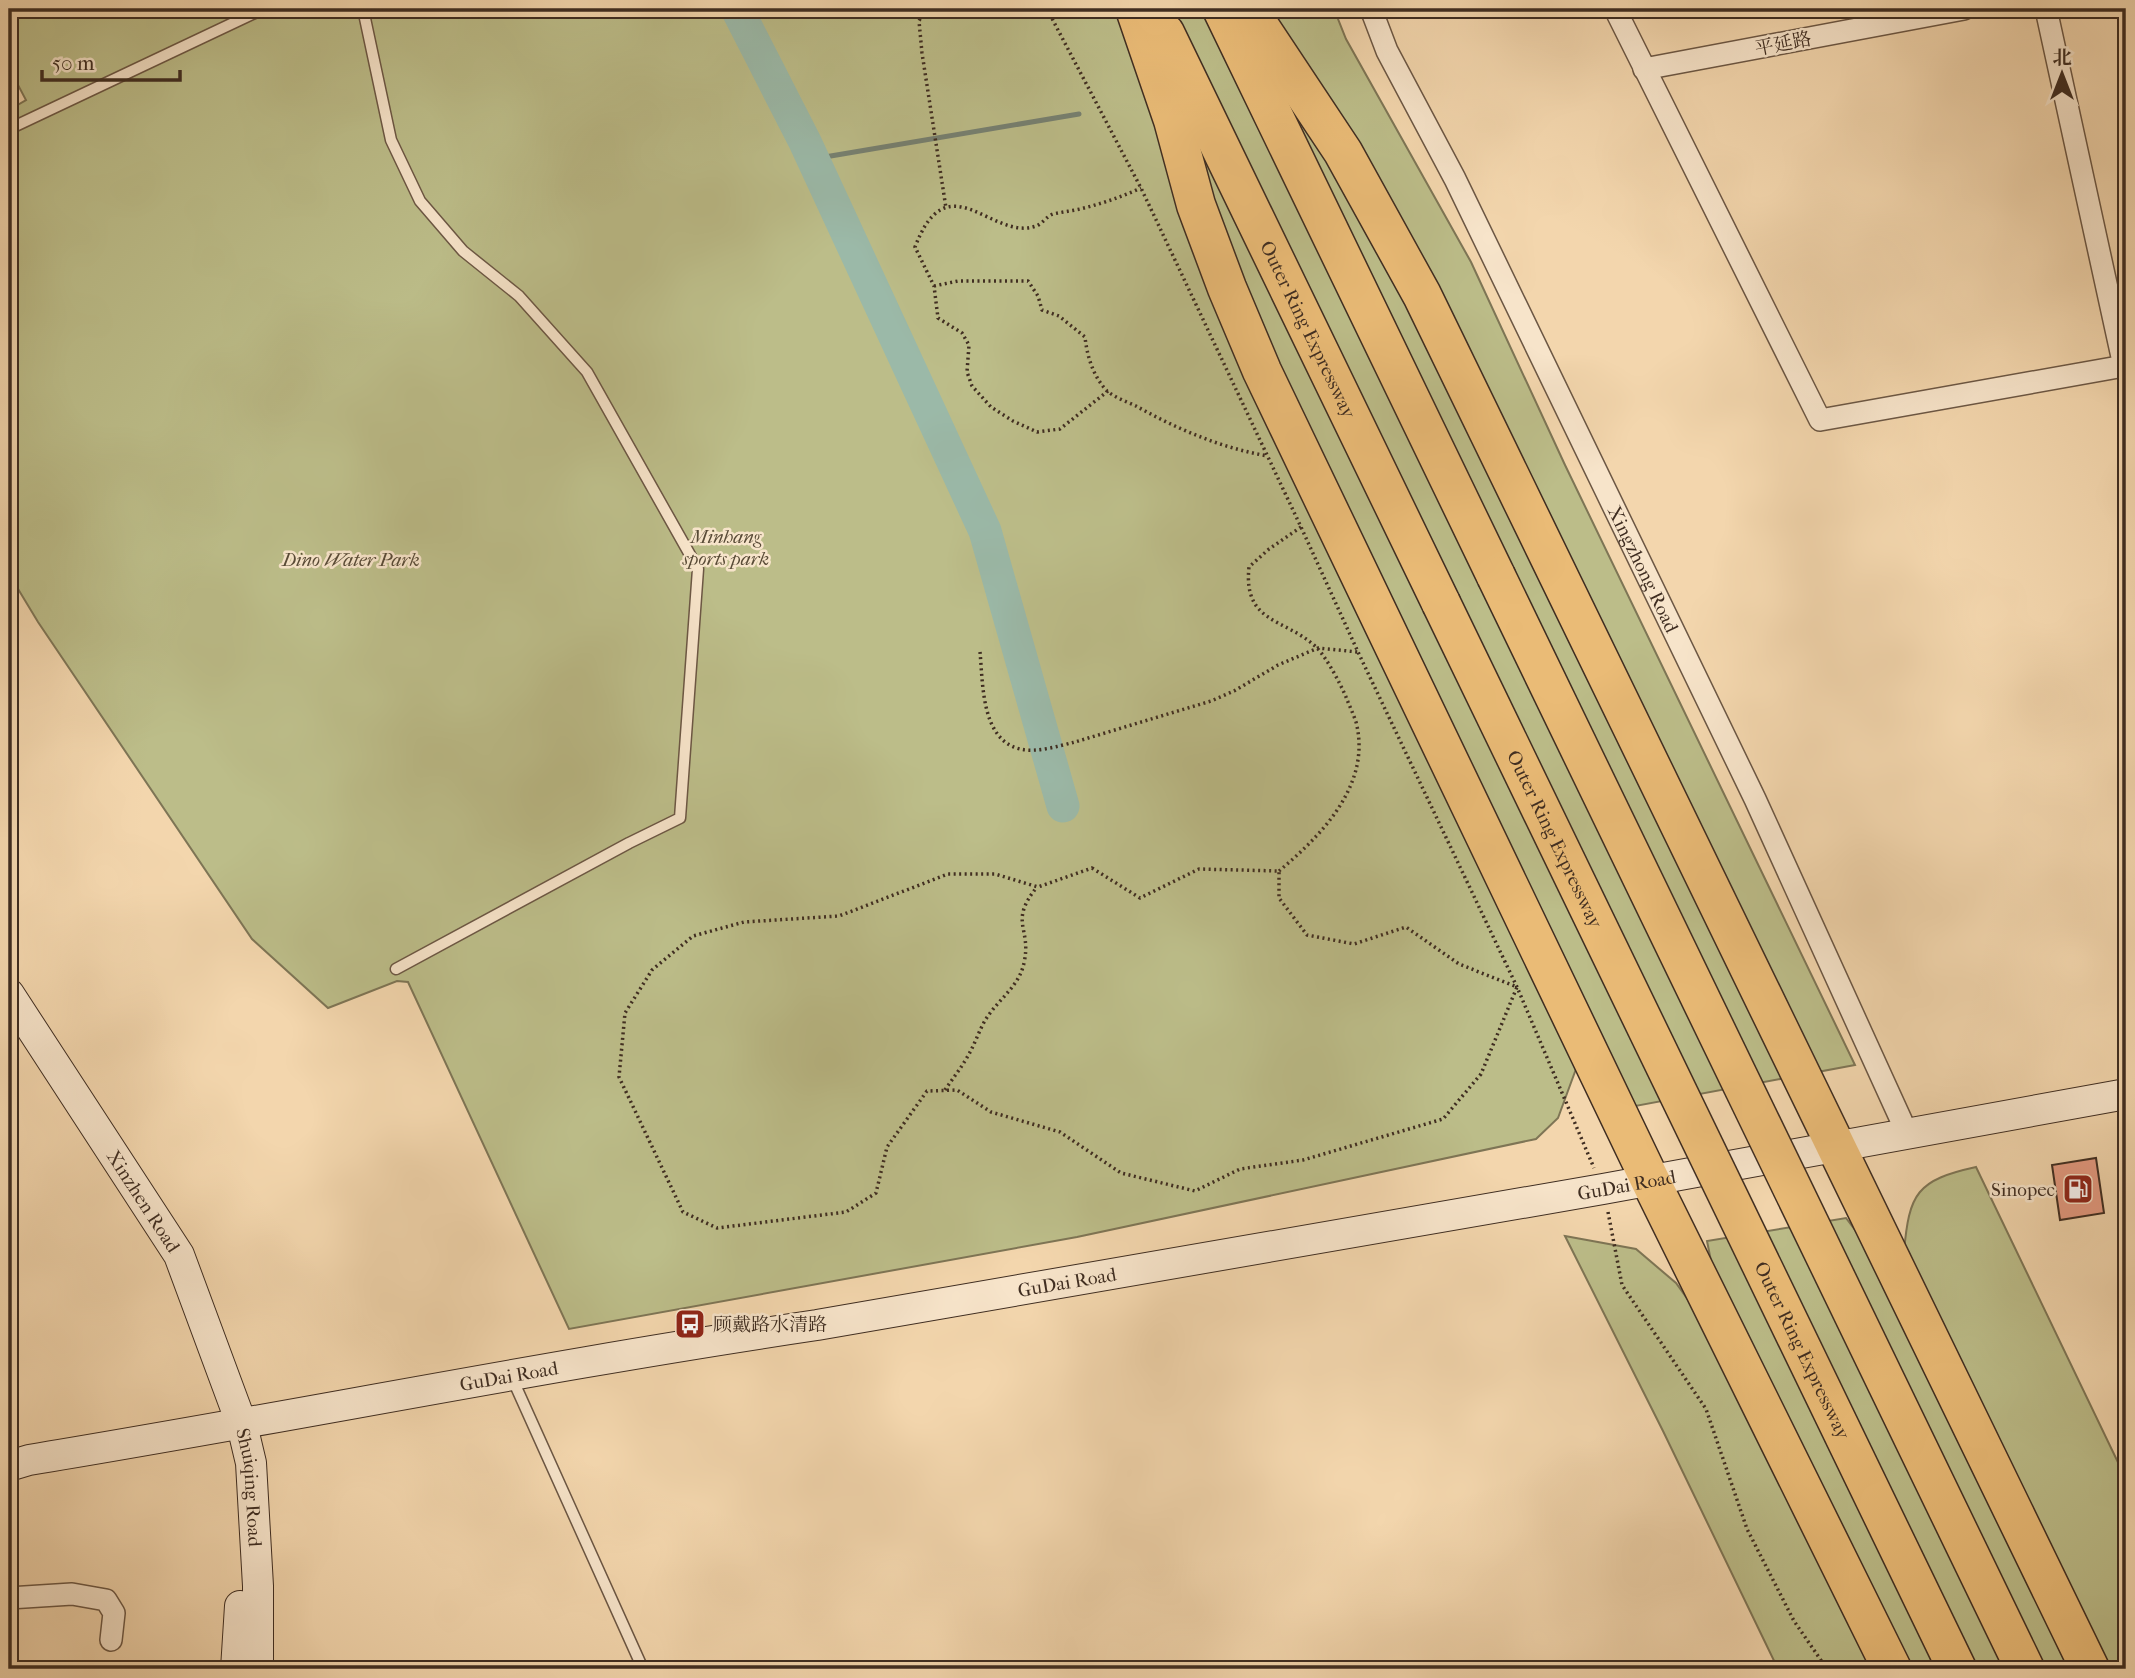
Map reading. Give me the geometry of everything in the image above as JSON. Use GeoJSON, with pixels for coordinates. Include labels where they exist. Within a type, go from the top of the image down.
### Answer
{"type":"FeatureCollection","features":[{"type":"Feature","properties":{"kind":"highway"},"geometry":{"type":"LineString","coordinates":[[1135,9],[1173,120],[1196,205],[1262,371],[1650,1180],[1892,1669]]}},
{"type":"Feature","properties":{"kind":"highway","name":"Outer Ring Expressway"},"geometry":{"type":"LineString","coordinates":[[1154,9],[1957,1669]]}},
{"type":"Feature","properties":{"kind":"highway"},"geometry":{"type":"LineString","coordinates":[[1222,9],[2025,1669]]}},
{"type":"Feature","properties":{"kind":"highway"},"geometry":{"type":"LineString","coordinates":[[1248,9],[1343,152],[1422,296],[2090,1669]]}},
{"type":"Feature","properties":{"kind":"main road","name":"Xinzhen Road"},"geometry":{"type":"LineString","coordinates":[[9,995],[179,1255],[242,1425]]}},
{"type":"Feature","properties":{"kind":"main road","name":"GuDai Road"},"geometry":{"type":"LineString","coordinates":[[9,1466],[29,1460],[511,1376],[1603,1189],[2126,1094]]}},
{"type":"Feature","properties":{"kind":"main road","name":"Shuiqing Road"},"geometry":{"type":"LineString","coordinates":[[236,1669],[240,1598],[234,1465],[242,1425]]}},
{"type":"Feature","properties":{"kind":"main road","name":"Shuiqing Road"},"geometry":{"type":"LineString","coordinates":[[242,1425],[251,1463],[258,1586],[258,1669]]}},
{"type":"Feature","properties":{"kind":"street","name":"Xingzhong Road"},"geometry":{"type":"LineString","coordinates":[[1371,9],[1387,51],[1455,179],[1755,799],[1907,1133]]}},
{"type":"Feature","properties":{"kind":"street"},"geometry":{"type":"LineString","coordinates":[[1615,9],[1820,420],[2125,366],[2046,9]]}},
{"type":"Feature","properties":{"kind":"street","name":"平延路"},"geometry":{"type":"LineString","coordinates":[[1644,69],[1964,9]]}},
{"type":"Feature","properties":{"kind":"street"},"geometry":{"type":"LineString","coordinates":[[9,1598],[72,1594],[106,1600],[114,1613],[111,1640]]}},
{"type":"Feature","properties":{"kind":"lane"},"geometry":{"type":"LineString","coordinates":[[9,129],[262,9]]}},
{"type":"Feature","properties":{"kind":"lane"},"geometry":{"type":"LineString","coordinates":[[363,9],[391,140],[420,201],[463,251],[519,296],[587,372],[698,569],[680,818],[396,969]]}},
{"type":"Feature","properties":{"kind":"lane"},"geometry":{"type":"LineString","coordinates":[[511,1376],[643,1669]]}},
{"type":"Feature","properties":{"kind":"path"},"geometry":{"type":"LineString","coordinates":[[925,9],[919,21],[946,208]]}},
{"type":"Feature","properties":{"kind":"path"},"geometry":{"type":"LineString","coordinates":[[1047,9],[1141,188],[1517,987],[1603,1189],[1622,1285],[1706,1409],[1747,1529],[1794,1621],[1826,1669]]}},
{"type":"Feature","properties":{"kind":"path"},"geometry":{"type":"LineString","coordinates":[[1108,391],[1060,429],[1037,432],[991,407],[972,386],[967,372],[969,345],[962,333],[938,318],[934,286],[915,247],[922,227],[935,214],[946,208],[967,208],[998,222],[1018,227],[1036,226],[1051,215],[1114,201],[1141,188]]}},
{"type":"Feature","properties":{"kind":"path"},"geometry":{"type":"LineString","coordinates":[[934,286],[958,281],[1028,281],[1038,296],[1042,310],[1059,316],[1085,337],[1087,357],[1108,391],[1160,419],[1208,440],[1242,452],[1268,456]]}},
{"type":"Feature","properties":{"kind":"path"},"geometry":{"type":"LineString","coordinates":[[945,1090],[969,1054],[988,1016],[1012,990],[1024,963],[1026,941],[1021,918],[1024,902],[1038,887],[1092,868],[1140,898],[1199,869],[1279,871],[1307,847],[1337,810],[1351,786],[1359,756],[1356,723],[1343,689],[1318,648],[1299,634],[1269,620],[1253,601],[1247,586],[1249,567],[1301,527]]}},
{"type":"Feature","properties":{"kind":"path"},"geometry":{"type":"LineString","coordinates":[[980,652],[985,704],[992,727],[1006,743],[1021,750],[1075,742],[1211,701],[1278,665],[1318,648],[1358,652]]}},
{"type":"Feature","properties":{"kind":"path"},"geometry":{"type":"LineString","coordinates":[[1279,871],[1279,898],[1307,934],[1354,944],[1406,928],[1459,964],[1517,987]]}},
{"type":"Feature","properties":{"kind":"path"},"geometry":{"type":"LineString","coordinates":[[1038,887],[995,874],[948,874],[839,916],[744,922],[693,936],[652,970],[625,1013],[619,1077],[683,1212],[717,1228],[846,1212],[876,1193],[887,1147],[927,1091],[945,1090],[957,1090],[991,1112],[1060,1132],[1121,1173],[1195,1191],[1240,1169],[1303,1160],[1443,1119],[1481,1074],[1517,987]]}},
{"type":"Feature","properties":{"kind":"green space","name":"Minhang sports park"},"geometry":{"type":"Polygon","coordinates":[[[9,9],[1334,9],[1346,39],[1471,262],[1565,465],[1855,1065],[1598,1113],[1576,1069],[1558,1118],[1536,1139],[1077,1237],[569,1329],[408,982],[397,981],[328,1008],[252,939],[38,622],[9,574],[9,110],[26,100],[9,68],[9,9]]]}},
{"type":"Feature","properties":{"kind":"green space"},"geometry":{"type":"Polygon","coordinates":[[[1976,1167],[2126,1479],[2126,1669],[2101,1669],[1904,1252],[1909,1216],[1920,1192],[1941,1177],[1976,1167]]]}},
{"type":"Feature","properties":{"kind":"green space"},"geometry":{"type":"Polygon","coordinates":[[[1846,1218],[1864,1242],[2069,1669],[1908,1669],[1712,1266],[1707,1241],[1846,1218]]]}},
{"type":"Feature","properties":{"kind":"green space"},"geometry":{"type":"Polygon","coordinates":[[[1565,1236],[1636,1249],[1676,1283],[1701,1318],[1873,1669],[1778,1669],[1565,1236]]]}},
{"type":"Feature","properties":{"kind":"building","name":"Sinopec"},"geometry":{"type":"Polygon","coordinates":[[[2096,1158],[2104,1213],[2060,1220],[2052,1165],[2096,1158]]]}},
{"type":"Feature","properties":{"kind":"waterway"},"geometry":{"type":"LineString","coordinates":[[737,9],[805,142],[985,531],[1063,806]]}},
{"type":"Feature","properties":{"kind":"waterway"},"geometry":{"type":"LineString","coordinates":[[813,159],[1079,114]]}},
{"type":"Feature","properties":{"kind":"place","name":"Sinopec"},"geometry":{"type":"Point","coordinates":[2078,1189]}},
{"type":"Feature","properties":{"kind":"place","name":"顾戴路水清路"},"geometry":{"type":"Point","coordinates":[690,1324]}},
{"type":"Feature","properties":{"kind":"park label","name":"Dino Water Park"},"geometry":{"type":"Point","coordinates":[351,559]}}]}
